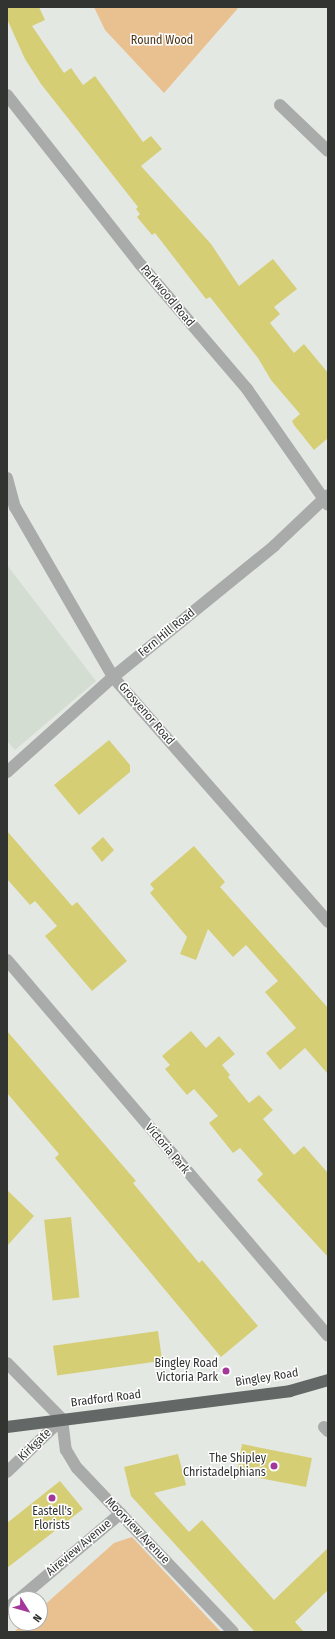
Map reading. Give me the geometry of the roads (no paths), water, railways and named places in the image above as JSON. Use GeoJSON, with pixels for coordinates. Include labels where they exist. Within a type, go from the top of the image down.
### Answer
{"type":"FeatureCollection","features":[{"type":"Feature","properties":{"kind":"highway","name":"Bingley Road"},"geometry":{"type":"LineString","coordinates":[[209,1401],[290,1391],[328,1380]]}},
{"type":"Feature","properties":{"kind":"highway","name":"Bradford Road"},"geometry":{"type":"LineString","coordinates":[[7,1427],[209,1401]]}},
{"type":"Feature","properties":{"kind":"street","name":"Parkwood Road"},"geometry":{"type":"LineString","coordinates":[[7,94],[140,264],[248,389],[327,500]]}},
{"type":"Feature","properties":{"kind":"street"},"geometry":{"type":"LineString","coordinates":[[280,105],[328,151]]}},
{"type":"Feature","properties":{"kind":"street","name":"Grosvenor Road"},"geometry":{"type":"LineString","coordinates":[[7,478],[15,507],[113,678],[326,915]]}},
{"type":"Feature","properties":{"kind":"street","name":"Fern Hill Road"},"geometry":{"type":"LineString","coordinates":[[7,772],[113,678],[274,546],[327,500]]}},
{"type":"Feature","properties":{"kind":"street","name":"Victoria Park"},"geometry":{"type":"LineString","coordinates":[[7,960],[255,1253],[328,1336]]}},
{"type":"Feature","properties":{"kind":"street"},"geometry":{"type":"LineString","coordinates":[[7,1363],[62,1419]]}},
{"type":"Feature","properties":{"kind":"street","name":"Kirkgate"},"geometry":{"type":"LineString","coordinates":[[7,1472],[62,1419]]}},
{"type":"Feature","properties":{"kind":"street","name":"Moorview Avenue"},"geometry":{"type":"LineString","coordinates":[[62,1419],[66,1450],[76,1468],[121,1513],[233,1632]]}},
{"type":"Feature","properties":{"kind":"street","name":"Aireview Avenue"},"geometry":{"type":"LineString","coordinates":[[28,1591],[121,1513]]}},
{"type":"Feature","properties":{"kind":"place","name":"Bingley Road Victoria Park"},"geometry":{"type":"Point","coordinates":[226,1371]}},
{"type":"Feature","properties":{"kind":"place","name":"The Shipley Christadelphians"},"geometry":{"type":"Point","coordinates":[274,1466]}},
{"type":"Feature","properties":{"kind":"place","name":"Eastell's Florists"},"geometry":{"type":"Point","coordinates":[52,1498]}},
{"type":"Feature","properties":{"kind":"park label","name":"Round Wood"},"geometry":{"type":"Point","coordinates":[162,41]}}]}
